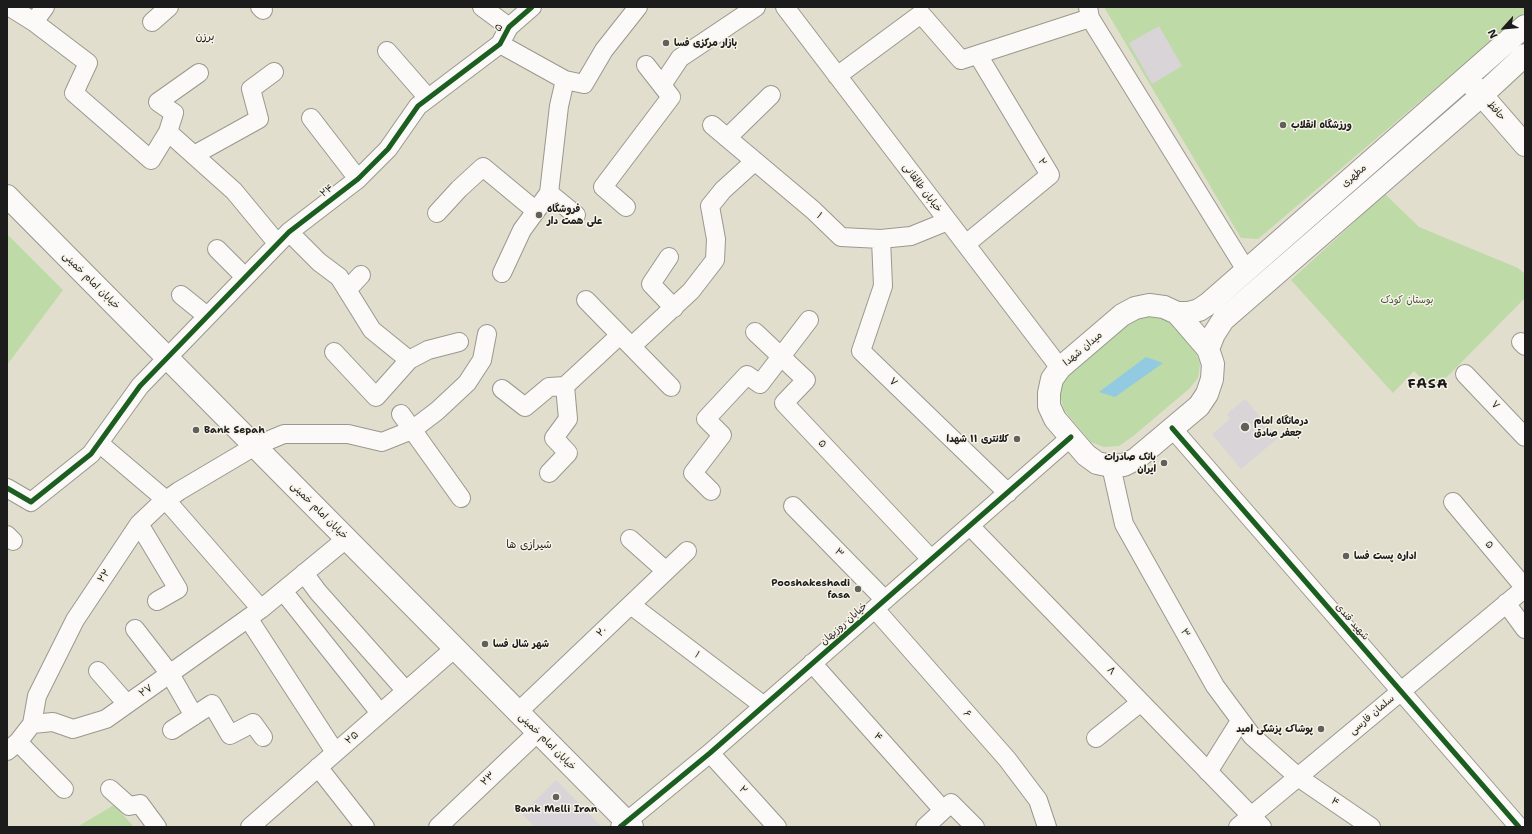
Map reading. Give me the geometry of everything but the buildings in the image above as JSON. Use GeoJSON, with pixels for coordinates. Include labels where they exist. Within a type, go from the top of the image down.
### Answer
{"type":"FeatureCollection","features":[{"type":"Feature","properties":{"kind":"main road","name":"مطهری"},"geometry":{"type":"LineString","coordinates":[[1177,313],[1188,313],[1199,310],[1525,26]]}},
{"type":"Feature","properties":{"kind":"main road"},"geometry":{"type":"LineString","coordinates":[[1208,349],[1214,334],[1223,320],[1525,56]]}},
{"type":"Feature","properties":{"kind":"main road","name":"حافظ"},"geometry":{"type":"LineString","coordinates":[[1466,78],[1525,145]]}},
{"type":"Feature","properties":{"kind":"main road","name":"خیابان امام خمینی"},"geometry":{"type":"LineString","coordinates":[[7,196],[538,732],[626,825]]}},
{"type":"Feature","properties":{"kind":"main road","name":"میدان شهدا"},"geometry":{"type":"LineString","coordinates":[[1149,305],[1164,307],[1177,313],[1208,349],[1212,364],[1212,379],[1207,394],[1198,406],[1136,459],[1124,464],[1110,466],[1097,463],[1086,455],[1055,419],[1050,406],[1049,393],[1052,380],[1060,368],[1122,316],[1135,308],[1149,305]]}},
{"type":"Feature","properties":{"kind":"street"},"geometry":{"type":"LineString","coordinates":[[10,7],[34,22],[88,63],[74,93],[151,160],[168,132],[174,113],[158,102],[199,73]]}},
{"type":"Feature","properties":{"kind":"street"},"geometry":{"type":"LineString","coordinates":[[34,22],[45,7]]}},
{"type":"Feature","properties":{"kind":"street"},"geometry":{"type":"LineString","coordinates":[[152,22],[169,7]]}},
{"type":"Feature","properties":{"kind":"street"},"geometry":{"type":"LineString","coordinates":[[482,7],[509,27]]}},
{"type":"Feature","properties":{"kind":"street","name":"۵"},"geometry":{"type":"LineString","coordinates":[[500,44],[509,27],[532,7]]}},
{"type":"Feature","properties":{"kind":"street"},"geometry":{"type":"LineString","coordinates":[[500,44],[565,80],[584,84],[604,50],[638,7]]}},
{"type":"Feature","properties":{"kind":"street"},"geometry":{"type":"LineString","coordinates":[[662,85],[680,58],[756,7]]}},
{"type":"Feature","properties":{"kind":"street","name":"خیابان طالقانی"},"geometry":{"type":"LineString","coordinates":[[785,7],[1060,368]]}},
{"type":"Feature","properties":{"kind":"street"},"geometry":{"type":"LineString","coordinates":[[837,76],[921,14],[961,60],[1089,13],[1246,270]]}},
{"type":"Feature","properties":{"kind":"street","name":"۲۴"},"geometry":{"type":"LineString","coordinates":[[7,488],[31,502],[91,454],[140,386],[283,237],[358,179],[388,149],[418,106],[500,44]]}},
{"type":"Feature","properties":{"kind":"street"},"geometry":{"type":"LineString","coordinates":[[387,51],[428,98]]}},
{"type":"Feature","properties":{"kind":"street","name":"۲"},"geometry":{"type":"LineString","coordinates":[[966,244],[1050,175],[978,55]]}},
{"type":"Feature","properties":{"kind":"street"},"geometry":{"type":"LineString","coordinates":[[626,207],[603,187],[671,97],[646,65]]}},
{"type":"Feature","properties":{"kind":"street"},"geometry":{"type":"LineString","coordinates":[[194,155],[259,120],[251,88],[274,72]]}},
{"type":"Feature","properties":{"kind":"street"},"geometry":{"type":"LineString","coordinates":[[502,273],[522,230],[549,193],[558,106],[565,80]]}},
{"type":"Feature","properties":{"kind":"street"},"geometry":{"type":"LineString","coordinates":[[728,138],[771,95]]}},
{"type":"Feature","properties":{"kind":"street"},"geometry":{"type":"LineString","coordinates":[[311,118],[358,179]]}},
{"type":"Feature","properties":{"kind":"street","name":"۱"},"geometry":{"type":"LineString","coordinates":[[712,125],[813,210],[841,237],[881,239],[911,236],[948,221]]}},
{"type":"Feature","properties":{"kind":"street"},"geometry":{"type":"LineString","coordinates":[[168,132],[283,237],[339,277],[372,330],[408,360]]}},
{"type":"Feature","properties":{"kind":"street"},"geometry":{"type":"LineString","coordinates":[[502,389],[525,407],[549,387],[565,386],[626,340],[674,308],[691,291],[715,260],[716,239],[710,206],[723,190],[755,161]]}},
{"type":"Feature","properties":{"kind":"street"},"geometry":{"type":"LineString","coordinates":[[437,213],[458,189],[483,167],[536,211]]}},
{"type":"Feature","properties":{"kind":"street"},"geometry":{"type":"LineString","coordinates":[[549,193],[576,215]]}},
{"type":"Feature","properties":{"kind":"street","name":"۷"},"geometry":{"type":"LineString","coordinates":[[881,239],[883,286],[861,351],[1008,493]]}},
{"type":"Feature","properties":{"kind":"street"},"geometry":{"type":"LineString","coordinates":[[217,249],[245,277]]}},
{"type":"Feature","properties":{"kind":"street"},"geometry":{"type":"LineString","coordinates":[[669,257],[651,284],[674,308]]}},
{"type":"Feature","properties":{"kind":"street"},"geometry":{"type":"LineString","coordinates":[[348,290],[361,275]]}},
{"type":"Feature","properties":{"kind":"street"},"geometry":{"type":"LineString","coordinates":[[181,295],[207,316]]}},
{"type":"Feature","properties":{"kind":"street"},"geometry":{"type":"LineString","coordinates":[[586,300],[671,387]]}},
{"type":"Feature","properties":{"kind":"street"},"geometry":{"type":"LineString","coordinates":[[711,491],[692,473],[722,435],[706,419],[746,375],[760,384],[809,320]]}},
{"type":"Feature","properties":{"kind":"street","name":"۵"},"geometry":{"type":"LineString","coordinates":[[754,332],[806,380],[784,403],[931,559]]}},
{"type":"Feature","properties":{"kind":"street","name":"۲۲"},"geometry":{"type":"LineString","coordinates":[[13,746],[32,724],[37,696],[75,620],[139,524],[166,500],[255,446],[284,434],[348,434],[382,442],[412,430],[437,411],[467,383],[482,360],[488,334]]}},
{"type":"Feature","properties":{"kind":"street"},"geometry":{"type":"LineString","coordinates":[[334,352],[376,397],[408,360],[428,350],[459,342]]}},
{"type":"Feature","properties":{"kind":"street","name":"۷"},"geometry":{"type":"LineString","coordinates":[[1465,374],[1525,437]]}},
{"type":"Feature","properties":{"kind":"street"},"geometry":{"type":"LineString","coordinates":[[549,473],[568,453],[554,438],[568,419],[565,386]]}},
{"type":"Feature","properties":{"kind":"street"},"geometry":{"type":"LineString","coordinates":[[401,414],[460,498]]}},
{"type":"Feature","properties":{"kind":"street","name":"شهید قندی"},"geometry":{"type":"LineString","coordinates":[[1172,428],[1519,827]]}},
{"type":"Feature","properties":{"kind":"street","name":"خیابان روزبهان"},"geometry":{"type":"LineString","coordinates":[[626,825],[1071,438]]}},
{"type":"Feature","properties":{"kind":"street"},"geometry":{"type":"LineString","coordinates":[[99,443],[166,500],[255,614],[335,752]]}},
{"type":"Feature","properties":{"kind":"street","name":"۳"},"geometry":{"type":"LineString","coordinates":[[1110,466],[1124,524],[1215,686],[1252,736],[1298,777]]}},
{"type":"Feature","properties":{"kind":"street","name":"۵"},"geometry":{"type":"LineString","coordinates":[[1452,502],[1525,588]]}},
{"type":"Feature","properties":{"kind":"street","name":"۳"},"geometry":{"type":"LineString","coordinates":[[793,506],[880,604]]}},
{"type":"Feature","properties":{"kind":"street"},"geometry":{"type":"LineString","coordinates":[[139,524],[178,589],[157,602]]}},
{"type":"Feature","properties":{"kind":"street","name":"۸"},"geometry":{"type":"LineString","coordinates":[[970,526],[1208,772],[1250,823]]}},
{"type":"Feature","properties":{"kind":"street","name":"۲۷"},"geometry":{"type":"LineString","coordinates":[[32,724],[52,722],[73,729],[106,719],[255,614],[346,539]]}},
{"type":"Feature","properties":{"kind":"street"},"geometry":{"type":"LineString","coordinates":[[630,539],[666,571]]}},
{"type":"Feature","properties":{"kind":"street","name":"۲۰"},"geometry":{"type":"LineString","coordinates":[[518,712],[687,551]]}},
{"type":"Feature","properties":{"kind":"street"},"geometry":{"type":"LineString","coordinates":[[304,574],[318,592],[406,691]]}},
{"type":"Feature","properties":{"kind":"street","name":"سلمان فارسی"},"geometry":{"type":"LineString","coordinates":[[1250,823],[1298,777],[1525,588]]}},
{"type":"Feature","properties":{"kind":"street"},"geometry":{"type":"LineString","coordinates":[[283,591],[380,714]]}},
{"type":"Feature","properties":{"kind":"street","name":"۱"},"geometry":{"type":"LineString","coordinates":[[631,604],[764,706]]}},
{"type":"Feature","properties":{"kind":"street","name":"۶"},"geometry":{"type":"LineString","coordinates":[[880,604],[1038,800],[1047,827]]}},
{"type":"Feature","properties":{"kind":"street"},"geometry":{"type":"LineString","coordinates":[[1506,604],[1525,628]]}},
{"type":"Feature","properties":{"kind":"street"},"geometry":{"type":"LineString","coordinates":[[136,629],[170,674],[194,716]]}},
{"type":"Feature","properties":{"kind":"street","name":"۲۵"},"geometry":{"type":"LineString","coordinates":[[250,827],[455,648]]}},
{"type":"Feature","properties":{"kind":"street","name":"۴"},"geometry":{"type":"LineString","coordinates":[[812,663],[944,810]]}},
{"type":"Feature","properties":{"kind":"street"},"geometry":{"type":"LineString","coordinates":[[98,671],[127,704]]}},
{"type":"Feature","properties":{"kind":"street"},"geometry":{"type":"LineString","coordinates":[[1096,738],[1141,702]]}},
{"type":"Feature","properties":{"kind":"street"},"geometry":{"type":"LineString","coordinates":[[172,730],[212,704],[230,735],[252,723],[263,737]]}},
{"type":"Feature","properties":{"kind":"street"},"geometry":{"type":"LineString","coordinates":[[1208,772],[1240,720]]}},
{"type":"Feature","properties":{"kind":"street","name":"۲۳"},"geometry":{"type":"LineString","coordinates":[[438,827],[538,732]]}},
{"type":"Feature","properties":{"kind":"street"},"geometry":{"type":"LineString","coordinates":[[13,746],[64,789]]}},
{"type":"Feature","properties":{"kind":"street","name":"۲"},"geometry":{"type":"LineString","coordinates":[[710,753],[777,827]]}},
{"type":"Feature","properties":{"kind":"street"},"geometry":{"type":"LineString","coordinates":[[318,767],[365,827]]}},
{"type":"Feature","properties":{"kind":"street","name":"۴"},"geometry":{"type":"LineString","coordinates":[[1298,777],[1371,827]]}},
{"type":"Feature","properties":{"kind":"street"},"geometry":{"type":"LineString","coordinates":[[110,789],[129,806],[140,804],[157,827]]}},
{"type":"Feature","properties":{"kind":"street"},"geometry":{"type":"LineString","coordinates":[[925,827],[951,803],[975,827]]}},
{"type":"Feature","properties":{"kind":"green space","name":"ورزشگاه انقلاب"},"geometry":{"type":"Polygon","coordinates":[[[1104,7],[1525,7],[1525,12],[1258,239],[1241,238],[1104,7]]]}},
{"type":"Feature","properties":{"kind":"green space","name":"بوستان کودک"},"geometry":{"type":"Polygon","coordinates":[[[1385,194],[1419,227],[1518,268],[1525,274],[1525,298],[1434,390],[1414,371],[1393,393],[1291,280],[1385,194]]]}},
{"type":"Feature","properties":{"kind":"green space"},"geometry":{"type":"Polygon","coordinates":[[[7,234],[63,290],[7,365],[7,234]]]}},
{"type":"Feature","properties":{"kind":"green space"},"geometry":{"type":"Polygon","coordinates":[[[1157,312],[1170,319],[1196,353],[1200,364],[1198,378],[1189,389],[1132,437],[1119,446],[1104,447],[1091,442],[1064,410],[1060,395],[1061,382],[1069,371],[1124,325],[1141,315],[1157,312]]]}},
{"type":"Feature","properties":{"kind":"green space"},"geometry":{"type":"Polygon","coordinates":[[[114,805],[134,827],[77,827],[114,805]]]}},
{"type":"Feature","properties":{"kind":"water"},"geometry":{"type":"Polygon","coordinates":[[[1146,357],[1163,363],[1115,397],[1099,392],[1146,357]]]}},
{"type":"Feature","properties":{"kind":"cycle path"},"geometry":{"type":"LineString","coordinates":[[7,488],[31,502],[91,454],[140,386],[289,232],[358,179],[388,149],[418,106],[500,44],[509,27],[532,7]]}},
{"type":"Feature","properties":{"kind":"cycle path"},"geometry":{"type":"LineString","coordinates":[[1172,428],[1519,827]]}},
{"type":"Feature","properties":{"kind":"cycle path"},"geometry":{"type":"LineString","coordinates":[[620,827],[710,753],[1071,437]]}},
{"type":"Feature","properties":{"kind":"place","name":"بازار مرکزی فسا"},"geometry":{"type":"Point","coordinates":[666,43]}},
{"type":"Feature","properties":{"kind":"place","name":"ورزشگاه انقلاب"},"geometry":{"type":"Point","coordinates":[1283,125]}},
{"type":"Feature","properties":{"kind":"place","name":"فروشگاه علی همت دار"},"geometry":{"type":"Point","coordinates":[539,215]}},
{"type":"Feature","properties":{"kind":"place","name":"درمانگاه امام جعفر صادق"},"geometry":{"type":"Point","coordinates":[1245,427]}},
{"type":"Feature","properties":{"kind":"place","name":"Bank Sepah"},"geometry":{"type":"Point","coordinates":[196,430]}},
{"type":"Feature","properties":{"kind":"place","name":"کلانتری ۱۱ شهدا"},"geometry":{"type":"Point","coordinates":[1017,439]}},
{"type":"Feature","properties":{"kind":"place","name":"بانک صادرات ایران"},"geometry":{"type":"Point","coordinates":[1164,463]}},
{"type":"Feature","properties":{"kind":"place","name":"اداره پست فسا"},"geometry":{"type":"Point","coordinates":[1346,556]}},
{"type":"Feature","properties":{"kind":"place","name":"Pooshakeshadi fasa"},"geometry":{"type":"Point","coordinates":[858,589]}},
{"type":"Feature","properties":{"kind":"place","name":"شهر شال فسا"},"geometry":{"type":"Point","coordinates":[485,644]}},
{"type":"Feature","properties":{"kind":"place","name":"پوشاک پزشکی امید"},"geometry":{"type":"Point","coordinates":[1321,729]}},
{"type":"Feature","properties":{"kind":"place","name":"Bank Melli Iran"},"geometry":{"type":"Point","coordinates":[556,797]}},
{"type":"Feature","properties":{"kind":"district","name":"برزن"},"geometry":{"type":"Point","coordinates":[205,37]}},
{"type":"Feature","properties":{"kind":"district","name":"FASA"},"geometry":{"type":"Point","coordinates":[1428,384]}},
{"type":"Feature","properties":{"kind":"district","name":"شیرازی ها"},"geometry":{"type":"Point","coordinates":[529,545]}}]}
